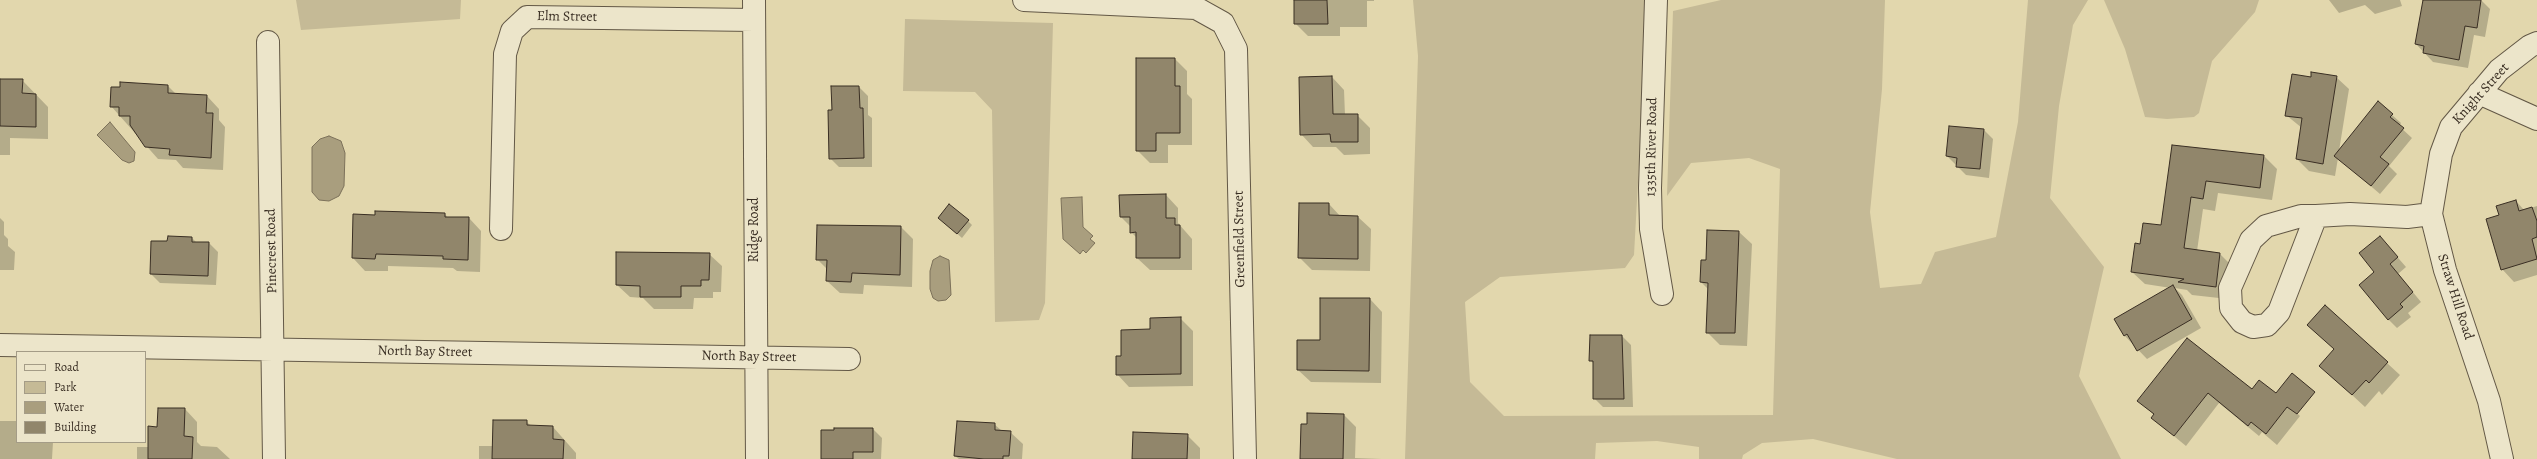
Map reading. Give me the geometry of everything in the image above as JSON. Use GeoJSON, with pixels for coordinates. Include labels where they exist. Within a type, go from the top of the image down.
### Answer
{"type":"FeatureCollection","features":[{"type":"Feature","properties":{"kind":"street","name":"Greenfield Street"},"geometry":{"type":"LineString","coordinates":[[1024,0],[1196,8],[1223,23],[1236,49],[1245,459]]}},
{"type":"Feature","properties":{"kind":"street","name":"1335th River Road"},"geometry":{"type":"LineString","coordinates":[[1656,0],[1650,188],[1651,229],[1662,294]]}},
{"type":"Feature","properties":{"kind":"street","name":"Elm Street"},"geometry":{"type":"LineString","coordinates":[[501,229],[505,54],[512,31],[527,17],[754,10]]}},
{"type":"Feature","properties":{"kind":"street","name":"Ridge Road"},"geometry":{"type":"LineString","coordinates":[[754,10],[757,459]]}},
{"type":"Feature","properties":{"kind":"street","name":"Pinecrest Road"},"geometry":{"type":"LineString","coordinates":[[268,42],[274,459]]}},
{"type":"Feature","properties":{"kind":"street","name":"Knight Street"},"geometry":{"type":"LineString","coordinates":[[2448,134],[2451,127],[2499,70],[2530,46],[2537,43]]}},
{"type":"Feature","properties":{"kind":"street"},"geometry":{"type":"LineString","coordinates":[[2479,93],[2537,119]]}},
{"type":"Feature","properties":{"kind":"street","name":"Straw Hill Road"},"geometry":{"type":"LineString","coordinates":[[2448,134],[2436,174],[2432,214],[2445,270],[2489,401],[2502,459]]}},
{"type":"Feature","properties":{"kind":"street"},"geometry":{"type":"LineString","coordinates":[[2316,216],[2279,312],[2267,325],[2253,327],[2242,322],[2231,308],[2230,288],[2251,240],[2266,226],[2301,216],[2350,214],[2407,217],[2432,214]]}},
{"type":"Feature","properties":{"kind":"street","name":"North Bay Street"},"geometry":{"type":"LineString","coordinates":[[0,345],[756,356],[849,359]]}},
{"type":"Feature","properties":{"kind":"green space"},"geometry":{"type":"Polygon","coordinates":[[[296,0],[461,0],[460,19],[301,30],[296,0]]]}},
{"type":"Feature","properties":{"kind":"green space"},"geometry":{"type":"Polygon","coordinates":[[[1413,0],[1648,0],[1634,255],[1625,268],[1500,277],[1465,302],[1470,382],[1504,416],[1773,415],[1780,169],[1749,158],[1691,163],[1667,196],[1673,11],[1721,0],[1885,0],[1882,89],[1870,212],[1880,288],[1921,284],[1935,252],[1996,237],[2018,122],[2028,0],[2088,0],[2073,25],[2059,106],[2050,198],[2104,267],[2079,376],[2121,459],[1897,459],[1813,439],[1762,443],[1743,455],[1742,459],[1699,459],[1699,447],[1657,441],[1596,443],[1595,459],[1405,459],[1418,56],[1413,0]]]}},
{"type":"Feature","properties":{"kind":"green space"},"geometry":{"type":"Polygon","coordinates":[[[2104,0],[2259,0],[2255,12],[2212,61],[2199,113],[2194,117],[2167,119],[2145,117],[2125,49],[2104,0]]]}},
{"type":"Feature","properties":{"kind":"green space"},"geometry":{"type":"Polygon","coordinates":[[[905,19],[1053,23],[1045,303],[1039,320],[995,322],[992,110],[975,92],[903,91],[905,19]]]}},
{"type":"Feature","properties":{"kind":"water"},"geometry":{"type":"Polygon","coordinates":[[[110,122],[135,152],[134,161],[129,163],[122,160],[97,135],[110,122]]]}},
{"type":"Feature","properties":{"kind":"water"},"geometry":{"type":"Polygon","coordinates":[[[329,136],[341,141],[345,153],[344,186],[339,196],[329,201],[319,200],[312,192],[312,147],[320,139],[329,136]]]}},
{"type":"Feature","properties":{"kind":"water"},"geometry":{"type":"Polygon","coordinates":[[[1082,197],[1083,227],[1093,236],[1090,239],[1095,243],[1086,253],[1083,250],[1080,254],[1063,239],[1061,198],[1082,197]]]}},
{"type":"Feature","properties":{"kind":"water"},"geometry":{"type":"Polygon","coordinates":[[[940,256],[949,260],[951,295],[946,300],[938,301],[933,298],[930,289],[930,271],[933,260],[940,256]]]}},
{"type":"Feature","properties":{"kind":"building"},"geometry":{"type":"Polygon","coordinates":[[[1294,0],[1327,0],[1328,24],[1294,24],[1294,0]]]}},
{"type":"Feature","properties":{"kind":"building"},"geometry":{"type":"Polygon","coordinates":[[[2423,0],[2481,0],[2477,28],[2465,26],[2459,60],[2423,53],[2424,46],[2415,44],[2423,0]]]}},
{"type":"Feature","properties":{"kind":"building"},"geometry":{"type":"Polygon","coordinates":[[[1136,58],[1175,58],[1175,86],[1180,86],[1180,133],[1156,133],[1156,151],[1136,151],[1136,58]]]}},
{"type":"Feature","properties":{"kind":"building"},"geometry":{"type":"Polygon","coordinates":[[[2311,72],[2337,76],[2323,164],[2296,159],[2302,118],[2285,116],[2292,74],[2311,77],[2311,72]]]}},
{"type":"Feature","properties":{"kind":"building"},"geometry":{"type":"Polygon","coordinates":[[[1332,76],[1333,114],[1358,114],[1358,142],[1331,142],[1330,134],[1300,135],[1299,77],[1332,76]]]}},
{"type":"Feature","properties":{"kind":"building"},"geometry":{"type":"Polygon","coordinates":[[[0,79],[23,79],[22,93],[36,94],[36,127],[0,126],[0,79]]]}},
{"type":"Feature","properties":{"kind":"building"},"geometry":{"type":"Polygon","coordinates":[[[120,82],[168,85],[168,93],[207,95],[206,113],[213,113],[211,158],[169,155],[170,149],[145,147],[130,125],[130,116],[119,116],[119,107],[110,107],[111,87],[120,87],[120,82]]]}},
{"type":"Feature","properties":{"kind":"building"},"geometry":{"type":"Polygon","coordinates":[[[831,86],[859,86],[860,108],[863,108],[864,158],[829,159],[828,110],[832,110],[831,86]]]}},
{"type":"Feature","properties":{"kind":"building"},"geometry":{"type":"Polygon","coordinates":[[[2378,101],[2393,114],[2390,117],[2404,128],[2380,157],[2389,164],[2371,186],[2334,156],[2378,101]]]}},
{"type":"Feature","properties":{"kind":"building"},"geometry":{"type":"Polygon","coordinates":[[[1949,126],[1984,129],[1980,169],[1956,167],[1957,158],[1946,156],[1949,126]]]}},
{"type":"Feature","properties":{"kind":"building"},"geometry":{"type":"Polygon","coordinates":[[[2172,145],[2264,155],[2260,188],[2206,181],[2203,199],[2191,197],[2184,248],[2220,253],[2216,287],[2178,282],[2184,279],[2131,272],[2135,243],[2140,244],[2143,223],[2161,225],[2172,145]]]}},
{"type":"Feature","properties":{"kind":"building"},"geometry":{"type":"Polygon","coordinates":[[[1166,194],[1166,218],[1175,218],[1175,225],[1180,225],[1180,258],[1136,258],[1136,232],[1130,233],[1130,217],[1120,217],[1119,195],[1166,194]]]}},
{"type":"Feature","properties":{"kind":"building"},"geometry":{"type":"Polygon","coordinates":[[[2516,200],[2519,211],[2532,207],[2537,221],[2537,237],[2532,239],[2537,259],[2501,270],[2486,219],[2499,215],[2496,206],[2516,200]]]}},
{"type":"Feature","properties":{"kind":"building"},"geometry":{"type":"Polygon","coordinates":[[[1299,203],[1329,203],[1329,215],[1358,216],[1358,259],[1298,258],[1299,203]]]}},
{"type":"Feature","properties":{"kind":"building"},"geometry":{"type":"Polygon","coordinates":[[[949,204],[969,220],[957,234],[938,218],[949,204]]]}},
{"type":"Feature","properties":{"kind":"building"},"geometry":{"type":"Polygon","coordinates":[[[375,211],[445,213],[445,217],[469,217],[468,260],[443,259],[443,256],[376,254],[375,259],[352,258],[353,214],[375,215],[375,211]]]}},
{"type":"Feature","properties":{"kind":"building"},"geometry":{"type":"Polygon","coordinates":[[[817,225],[901,226],[900,275],[852,273],[851,282],[826,281],[827,260],[816,260],[817,225]]]}},
{"type":"Feature","properties":{"kind":"building"},"geometry":{"type":"Polygon","coordinates":[[[1707,230],[1739,231],[1735,333],[1706,333],[1708,283],[1700,282],[1701,260],[1706,260],[1707,230]]]}},
{"type":"Feature","properties":{"kind":"building"},"geometry":{"type":"Polygon","coordinates":[[[168,236],[192,237],[192,242],[209,242],[208,276],[150,274],[151,241],[167,241],[168,236]]]}},
{"type":"Feature","properties":{"kind":"building"},"geometry":{"type":"Polygon","coordinates":[[[2380,236],[2398,257],[2390,264],[2413,292],[2400,304],[2403,307],[2388,320],[2359,285],[2374,272],[2359,253],[2380,236]]]}},
{"type":"Feature","properties":{"kind":"building"},"geometry":{"type":"Polygon","coordinates":[[[616,252],[710,253],[709,280],[701,280],[701,286],[681,286],[681,297],[640,297],[640,286],[616,285],[616,252]]]}},
{"type":"Feature","properties":{"kind":"building"},"geometry":{"type":"Polygon","coordinates":[[[2173,285],[2192,319],[2137,351],[2127,334],[2124,336],[2114,319],[2173,285]]]}},
{"type":"Feature","properties":{"kind":"building"},"geometry":{"type":"Polygon","coordinates":[[[1320,298],[1370,298],[1369,371],[1297,370],[1297,340],[1320,340],[1320,298]]]}},
{"type":"Feature","properties":{"kind":"building"},"geometry":{"type":"Polygon","coordinates":[[[2325,305],[2388,362],[2369,383],[2366,380],[2352,395],[2319,366],[2334,349],[2307,325],[2325,305]]]}},
{"type":"Feature","properties":{"kind":"building"},"geometry":{"type":"Polygon","coordinates":[[[1181,317],[1181,374],[1116,375],[1116,356],[1121,356],[1121,330],[1150,329],[1150,318],[1181,317]]]}},
{"type":"Feature","properties":{"kind":"building"},"geometry":{"type":"Polygon","coordinates":[[[1590,335],[1622,335],[1624,399],[1593,399],[1593,361],[1589,361],[1590,335]]]}},
{"type":"Feature","properties":{"kind":"building"},"geometry":{"type":"Polygon","coordinates":[[[2187,338],[2252,389],[2259,380],[2276,393],[2292,373],[2315,392],[2297,414],[2287,407],[2266,434],[2251,422],[2248,426],[2208,393],[2174,436],[2151,418],[2154,414],[2137,401],[2187,338]]]}},
{"type":"Feature","properties":{"kind":"building"},"geometry":{"type":"Polygon","coordinates":[[[158,408],[185,408],[184,436],[193,437],[192,459],[148,459],[148,426],[157,427],[158,408]]]}},
{"type":"Feature","properties":{"kind":"building"},"geometry":{"type":"Polygon","coordinates":[[[1307,413],[1344,414],[1343,459],[1300,459],[1301,424],[1307,424],[1307,413]]]}},
{"type":"Feature","properties":{"kind":"building"},"geometry":{"type":"Polygon","coordinates":[[[493,420],[527,420],[527,425],[553,426],[553,439],[564,440],[563,459],[492,459],[493,420]]]}},
{"type":"Feature","properties":{"kind":"building"},"geometry":{"type":"Polygon","coordinates":[[[957,421],[995,423],[995,430],[1011,431],[1009,456],[1003,456],[1003,459],[984,459],[954,456],[957,421]]]}},
{"type":"Feature","properties":{"kind":"building"},"geometry":{"type":"Polygon","coordinates":[[[834,428],[873,428],[873,452],[853,452],[853,459],[821,459],[821,430],[834,430],[834,428]]]}},
{"type":"Feature","properties":{"kind":"building"},"geometry":{"type":"Polygon","coordinates":[[[1133,432],[1188,434],[1187,459],[1132,459],[1133,432]]]}}]}
